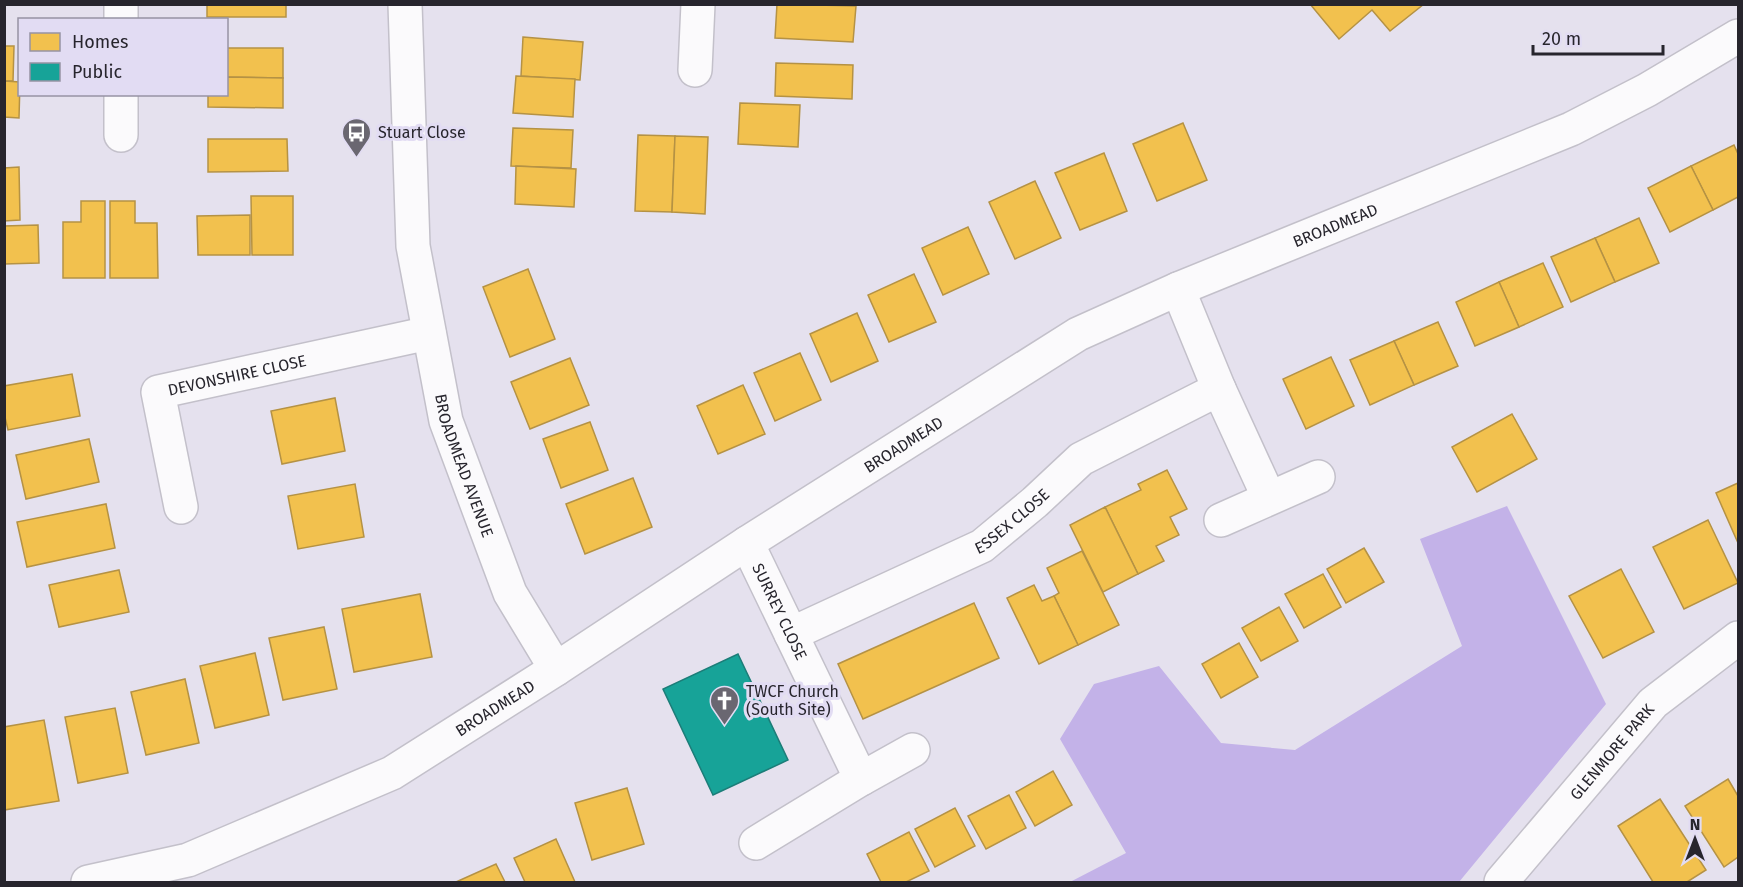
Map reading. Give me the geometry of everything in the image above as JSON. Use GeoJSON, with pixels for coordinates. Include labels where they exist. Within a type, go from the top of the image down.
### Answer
{"type":"FeatureCollection","features":[{"type":"Feature","properties":{"kind":"street","name":"BROADMEAD AVENUE"},"geometry":{"type":"LineString","coordinates":[[405,4],[413,246],[446,421],[510,593],[556,669]]}},
{"type":"Feature","properties":{"kind":"street"},"geometry":{"type":"LineString","coordinates":[[695,70],[698,4]]}},
{"type":"Feature","properties":{"kind":"street","name":"BROADMEAD"},"geometry":{"type":"LineString","coordinates":[[88,882],[188,860],[392,774],[747,543],[1078,334],[1178,289],[1571,129],[1647,90],[1738,36]]}},
{"type":"Feature","properties":{"kind":"street"},"geometry":{"type":"LineString","coordinates":[[121,96],[122,135]]}},
{"type":"Feature","properties":{"kind":"street"},"geometry":{"type":"LineString","coordinates":[[1178,289],[1219,390],[1269,498]]}},
{"type":"Feature","properties":{"kind":"street","name":"DEVONSHIRE CLOSE"},"geometry":{"type":"LineString","coordinates":[[181,507],[158,392],[429,333]]}},
{"type":"Feature","properties":{"kind":"street","name":"ESSEX CLOSE"},"geometry":{"type":"LineString","coordinates":[[791,634],[982,546],[1035,502],[1081,459],[1219,390]]}},
{"type":"Feature","properties":{"kind":"street"},"geometry":{"type":"LineString","coordinates":[[1221,520],[1318,477]]}},
{"type":"Feature","properties":{"kind":"street","name":"SURREY CLOSE"},"geometry":{"type":"LineString","coordinates":[[747,543],[861,778]]}},
{"type":"Feature","properties":{"kind":"street","name":"GLENMORE PARK"},"geometry":{"type":"LineString","coordinates":[[1501,882],[1653,703],[1738,638]]}},
{"type":"Feature","properties":{"kind":"street"},"geometry":{"type":"LineString","coordinates":[[756,843],[861,778],[913,750]]}},
{"type":"Feature","properties":{"kind":"shaded area"},"geometry":{"type":"Polygon","coordinates":[[[1507,506],[1606,704],[1459,882],[1070,882],[1126,853],[1060,739],[1094,684],[1159,666],[1221,743],[1295,750],[1462,646],[1420,539],[1507,506]]]}},
{"type":"Feature","properties":{"kind":"building: Homes"},"geometry":{"type":"Polygon","coordinates":[[[207,4],[286,4],[286,17],[207,17],[207,4]]]}},
{"type":"Feature","properties":{"kind":"building: Homes"},"geometry":{"type":"Polygon","coordinates":[[[777,4],[856,6],[853,42],[775,38],[777,4]]]}},
{"type":"Feature","properties":{"kind":"building: Homes"},"geometry":{"type":"Polygon","coordinates":[[[1310,4],[1424,4],[1390,31],[1372,10],[1339,39],[1310,4]]]}},
{"type":"Feature","properties":{"kind":"building: Homes"},"geometry":{"type":"Polygon","coordinates":[[[523,37],[583,42],[580,80],[521,76],[523,37]]]}},
{"type":"Feature","properties":{"kind":"building: Homes"},"geometry":{"type":"Polygon","coordinates":[[[4,46],[14,46],[13,81],[4,81],[4,46]]]}},
{"type":"Feature","properties":{"kind":"building: Homes"},"geometry":{"type":"Polygon","coordinates":[[[228,48],[283,48],[283,78],[228,77],[228,48]]]}},
{"type":"Feature","properties":{"kind":"building: Homes"},"geometry":{"type":"Polygon","coordinates":[[[776,63],[853,65],[852,99],[775,96],[776,63]]]}},
{"type":"Feature","properties":{"kind":"building: Homes"},"geometry":{"type":"Polygon","coordinates":[[[516,76],[575,79],[573,117],[513,113],[516,76]]]}},
{"type":"Feature","properties":{"kind":"building: Homes"},"geometry":{"type":"Polygon","coordinates":[[[228,77],[283,78],[283,108],[208,107],[208,96],[228,96],[228,77]]]}},
{"type":"Feature","properties":{"kind":"building: Homes"},"geometry":{"type":"Polygon","coordinates":[[[4,81],[18,82],[19,118],[4,117],[4,81]]]}},
{"type":"Feature","properties":{"kind":"building: Homes"},"geometry":{"type":"Polygon","coordinates":[[[740,103],[800,105],[798,147],[738,144],[740,103]]]}},
{"type":"Feature","properties":{"kind":"building: Homes"},"geometry":{"type":"Polygon","coordinates":[[[1183,123],[1207,180],[1157,201],[1133,144],[1183,123]]]}},
{"type":"Feature","properties":{"kind":"building: Homes"},"geometry":{"type":"Polygon","coordinates":[[[513,128],[573,130],[571,168],[511,166],[513,128]]]}},
{"type":"Feature","properties":{"kind":"building: Homes"},"geometry":{"type":"Polygon","coordinates":[[[638,135],[675,136],[672,212],[635,211],[638,135]]]}},
{"type":"Feature","properties":{"kind":"building: Homes"},"geometry":{"type":"Polygon","coordinates":[[[675,136],[708,137],[705,214],[672,212],[675,136]]]}},
{"type":"Feature","properties":{"kind":"building: Homes"},"geometry":{"type":"Polygon","coordinates":[[[208,139],[287,139],[288,171],[208,172],[208,139]]]}},
{"type":"Feature","properties":{"kind":"building: Homes"},"geometry":{"type":"Polygon","coordinates":[[[1734,145],[1738,154],[1738,197],[1713,210],[1691,166],[1734,145]]]}},
{"type":"Feature","properties":{"kind":"building: Homes"},"geometry":{"type":"Polygon","coordinates":[[[1104,153],[1127,211],[1080,230],[1055,173],[1104,153]]]}},
{"type":"Feature","properties":{"kind":"building: Homes"},"geometry":{"type":"Polygon","coordinates":[[[516,166],[576,169],[574,207],[515,204],[516,166]]]}},
{"type":"Feature","properties":{"kind":"building: Homes"},"geometry":{"type":"Polygon","coordinates":[[[1691,166],[1713,210],[1670,232],[1648,188],[1691,166]]]}},
{"type":"Feature","properties":{"kind":"building: Homes"},"geometry":{"type":"Polygon","coordinates":[[[19,167],[20,220],[4,221],[4,168],[19,167]]]}},
{"type":"Feature","properties":{"kind":"building: Homes"},"geometry":{"type":"Polygon","coordinates":[[[1035,181],[1061,238],[1015,259],[989,202],[1035,181]]]}},
{"type":"Feature","properties":{"kind":"building: Homes"},"geometry":{"type":"Polygon","coordinates":[[[251,196],[293,196],[293,255],[252,255],[251,196]]]}},
{"type":"Feature","properties":{"kind":"building: Homes"},"geometry":{"type":"Polygon","coordinates":[[[81,201],[105,201],[105,278],[63,278],[63,222],[81,222],[81,201]]]}},
{"type":"Feature","properties":{"kind":"building: Homes"},"geometry":{"type":"Polygon","coordinates":[[[110,201],[135,201],[135,223],[157,223],[158,278],[110,278],[110,201]]]}},
{"type":"Feature","properties":{"kind":"building: Homes"},"geometry":{"type":"Polygon","coordinates":[[[250,215],[250,255],[198,255],[197,216],[250,215]]]}},
{"type":"Feature","properties":{"kind":"building: Homes"},"geometry":{"type":"Polygon","coordinates":[[[1639,218],[1659,263],[1615,282],[1595,238],[1639,218]]]}},
{"type":"Feature","properties":{"kind":"building: Homes"},"geometry":{"type":"Polygon","coordinates":[[[38,225],[39,263],[4,264],[4,226],[38,225]]]}},
{"type":"Feature","properties":{"kind":"building: Homes"},"geometry":{"type":"Polygon","coordinates":[[[968,227],[989,274],[943,295],[922,248],[968,227]]]}},
{"type":"Feature","properties":{"kind":"building: Homes"},"geometry":{"type":"Polygon","coordinates":[[[1595,238],[1615,282],[1571,302],[1551,257],[1595,238]]]}},
{"type":"Feature","properties":{"kind":"building: Homes"},"geometry":{"type":"Polygon","coordinates":[[[1543,263],[1563,307],[1519,327],[1499,282],[1543,263]]]}},
{"type":"Feature","properties":{"kind":"building: Homes"},"geometry":{"type":"Polygon","coordinates":[[[528,269],[555,339],[510,357],[483,287],[528,269]]]}},
{"type":"Feature","properties":{"kind":"building: Homes"},"geometry":{"type":"Polygon","coordinates":[[[914,274],[936,322],[889,342],[868,295],[914,274]]]}},
{"type":"Feature","properties":{"kind":"building: Homes"},"geometry":{"type":"Polygon","coordinates":[[[1499,282],[1519,327],[1475,346],[1456,302],[1499,282]]]}},
{"type":"Feature","properties":{"kind":"building: Homes"},"geometry":{"type":"Polygon","coordinates":[[[857,313],[878,361],[831,382],[810,334],[857,313]]]}},
{"type":"Feature","properties":{"kind":"building: Homes"},"geometry":{"type":"Polygon","coordinates":[[[1438,322],[1458,366],[1414,385],[1394,341],[1438,322]]]}},
{"type":"Feature","properties":{"kind":"building: Homes"},"geometry":{"type":"Polygon","coordinates":[[[1394,341],[1414,385],[1370,405],[1350,360],[1394,341]]]}},
{"type":"Feature","properties":{"kind":"building: Homes"},"geometry":{"type":"Polygon","coordinates":[[[800,353],[821,400],[775,421],[754,373],[800,353]]]}},
{"type":"Feature","properties":{"kind":"building: Homes"},"geometry":{"type":"Polygon","coordinates":[[[1331,357],[1354,406],[1306,429],[1283,379],[1331,357]]]}},
{"type":"Feature","properties":{"kind":"building: Homes"},"geometry":{"type":"Polygon","coordinates":[[[570,358],[589,405],[530,429],[511,382],[570,358]]]}},
{"type":"Feature","properties":{"kind":"building: Homes"},"geometry":{"type":"Polygon","coordinates":[[[72,374],[80,416],[8,430],[4,413],[4,386],[72,374]]]}},
{"type":"Feature","properties":{"kind":"building: Homes"},"geometry":{"type":"Polygon","coordinates":[[[743,385],[765,434],[718,454],[697,406],[743,385]]]}},
{"type":"Feature","properties":{"kind":"building: Homes"},"geometry":{"type":"Polygon","coordinates":[[[335,398],[345,451],[282,464],[271,411],[335,398]]]}},
{"type":"Feature","properties":{"kind":"building: Homes"},"geometry":{"type":"Polygon","coordinates":[[[1512,414],[1537,459],[1477,492],[1452,447],[1512,414]]]}},
{"type":"Feature","properties":{"kind":"building: Homes"},"geometry":{"type":"Polygon","coordinates":[[[590,422],[608,470],[561,488],[543,439],[590,422]]]}},
{"type":"Feature","properties":{"kind":"building: Homes"},"geometry":{"type":"Polygon","coordinates":[[[89,439],[99,482],[26,499],[16,455],[89,439]]]}},
{"type":"Feature","properties":{"kind":"building: Homes"},"geometry":{"type":"Polygon","coordinates":[[[1167,470],[1187,509],[1170,517],[1179,535],[1156,546],[1164,561],[1138,574],[1105,507],[1141,490],[1138,484],[1167,470]]]}},
{"type":"Feature","properties":{"kind":"building: Homes"},"geometry":{"type":"Polygon","coordinates":[[[633,478],[652,527],[585,554],[566,504],[633,478]]]}},
{"type":"Feature","properties":{"kind":"building: Homes"},"geometry":{"type":"Polygon","coordinates":[[[1738,483],[1738,543],[1716,493],[1738,483]]]}},
{"type":"Feature","properties":{"kind":"building: Homes"},"geometry":{"type":"Polygon","coordinates":[[[355,484],[364,537],[298,549],[288,496],[355,484]]]}},
{"type":"Feature","properties":{"kind":"building: Homes"},"geometry":{"type":"Polygon","coordinates":[[[106,504],[115,548],[27,567],[17,522],[106,504]]]}},
{"type":"Feature","properties":{"kind":"building: Homes"},"geometry":{"type":"Polygon","coordinates":[[[1105,507],[1138,574],[1103,592],[1070,525],[1105,507]]]}},
{"type":"Feature","properties":{"kind":"building: Homes"},"geometry":{"type":"Polygon","coordinates":[[[1708,520],[1738,583],[1684,609],[1653,547],[1708,520]]]}},
{"type":"Feature","properties":{"kind":"building: Homes"},"geometry":{"type":"Polygon","coordinates":[[[1364,548],[1384,582],[1346,603],[1327,569],[1364,548]]]}},
{"type":"Feature","properties":{"kind":"building: Homes"},"geometry":{"type":"Polygon","coordinates":[[[1082,551],[1119,625],[1078,645],[1054,596],[1059,593],[1047,568],[1082,551]]]}},
{"type":"Feature","properties":{"kind":"building: Homes"},"geometry":{"type":"Polygon","coordinates":[[[1621,569],[1654,632],[1603,658],[1569,596],[1621,569]]]}},
{"type":"Feature","properties":{"kind":"building: Homes"},"geometry":{"type":"Polygon","coordinates":[[[119,570],[129,612],[59,627],[49,585],[119,570]]]}},
{"type":"Feature","properties":{"kind":"building: Homes"},"geometry":{"type":"Polygon","coordinates":[[[1323,574],[1341,607],[1304,628],[1285,594],[1323,574]]]}},
{"type":"Feature","properties":{"kind":"building: Homes"},"geometry":{"type":"Polygon","coordinates":[[[1034,585],[1042,601],[1054,596],[1078,645],[1039,664],[1007,598],[1034,585]]]}},
{"type":"Feature","properties":{"kind":"building: Homes"},"geometry":{"type":"Polygon","coordinates":[[[420,594],[432,657],[354,672],[342,609],[420,594]]]}},
{"type":"Feature","properties":{"kind":"building: Homes"},"geometry":{"type":"Polygon","coordinates":[[[974,603],[999,658],[863,719],[838,664],[974,603]]]}},
{"type":"Feature","properties":{"kind":"building: Homes"},"geometry":{"type":"Polygon","coordinates":[[[1279,607],[1298,641],[1261,661],[1242,628],[1279,607]]]}},
{"type":"Feature","properties":{"kind":"building: Homes"},"geometry":{"type":"Polygon","coordinates":[[[324,627],[337,689],[283,700],[269,638],[324,627]]]}},
{"type":"Feature","properties":{"kind":"building: Homes"},"geometry":{"type":"Polygon","coordinates":[[[1239,643],[1258,677],[1221,698],[1202,664],[1239,643]]]}},
{"type":"Feature","properties":{"kind":"building: Homes"},"geometry":{"type":"Polygon","coordinates":[[[255,653],[269,715],[215,728],[200,666],[255,653]]]}},
{"type":"Feature","properties":{"kind":"building: Homes"},"geometry":{"type":"Polygon","coordinates":[[[185,679],[199,743],[146,755],[131,692],[185,679]]]}},
{"type":"Feature","properties":{"kind":"building: Homes"},"geometry":{"type":"Polygon","coordinates":[[[115,708],[128,773],[78,783],[65,717],[115,708]]]}},
{"type":"Feature","properties":{"kind":"building: Homes"},"geometry":{"type":"Polygon","coordinates":[[[44,720],[59,801],[4,810],[4,727],[44,720]]]}},
{"type":"Feature","properties":{"kind":"building: Homes"},"geometry":{"type":"Polygon","coordinates":[[[1053,771],[1072,805],[1035,826],[1016,792],[1053,771]]]}},
{"type":"Feature","properties":{"kind":"building: Homes"},"geometry":{"type":"Polygon","coordinates":[[[1728,779],[1738,796],[1738,857],[1724,867],[1685,806],[1728,779]]]}},
{"type":"Feature","properties":{"kind":"building: Homes"},"geometry":{"type":"Polygon","coordinates":[[[627,788],[644,844],[592,860],[575,803],[627,788]]]}},
{"type":"Feature","properties":{"kind":"building: Homes"},"geometry":{"type":"Polygon","coordinates":[[[1009,795],[1026,828],[986,849],[968,816],[1009,795]]]}},
{"type":"Feature","properties":{"kind":"building: Homes"},"geometry":{"type":"Polygon","coordinates":[[[1660,799],[1706,870],[1687,882],[1653,882],[1618,826],[1660,799]]]}},
{"type":"Feature","properties":{"kind":"building: Homes"},"geometry":{"type":"Polygon","coordinates":[[[955,808],[975,846],[935,867],[915,829],[955,808]]]}},
{"type":"Feature","properties":{"kind":"building: Homes"},"geometry":{"type":"Polygon","coordinates":[[[909,832],[929,871],[906,882],[881,882],[867,854],[909,832]]]}},
{"type":"Feature","properties":{"kind":"building: Homes"},"geometry":{"type":"Polygon","coordinates":[[[556,839],[575,882],[525,882],[514,858],[556,839]]]}},
{"type":"Feature","properties":{"kind":"building: Homes"},"geometry":{"type":"Polygon","coordinates":[[[496,864],[505,882],[456,882],[496,864]]]}},
{"type":"Feature","properties":{"kind":"building: Public","name":"TWCF Church (South Site)"},"geometry":{"type":"Polygon","coordinates":[[[738,654],[788,760],[713,795],[663,689],[738,654]]]}},
{"type":"Feature","properties":{"kind":"place","name":"Stuart Close"},"geometry":{"type":"Point","coordinates":[357,158]}},
{"type":"Feature","properties":{"kind":"place","name":"TWCF Church (South Site)"},"geometry":{"type":"Point","coordinates":[725,726]}}]}
